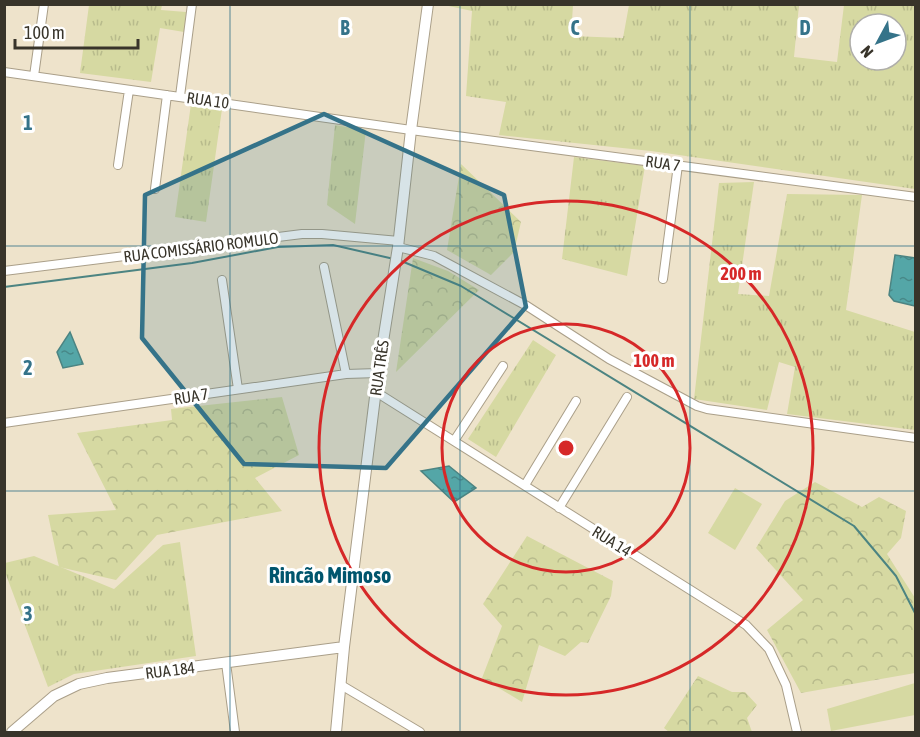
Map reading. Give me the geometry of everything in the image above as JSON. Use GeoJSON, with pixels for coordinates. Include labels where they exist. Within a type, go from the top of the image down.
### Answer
{"type":"FeatureCollection","features":[{"type":"Feature","properties":{"kind":"main road","name":"RUA TRÊS"},"geometry":{"type":"LineString","coordinates":[[336,732],[344,647],[378,373],[398,244],[428,4]]}},
{"type":"Feature","properties":{"kind":"main road","name":"RUA 184"},"geometry":{"type":"LineString","coordinates":[[12,732],[54,696],[79,684],[107,678],[344,647]]}},
{"type":"Feature","properties":{"kind":"street"},"geometry":{"type":"LineString","coordinates":[[34,76],[44,4]]}},
{"type":"Feature","properties":{"kind":"street"},"geometry":{"type":"LineString","coordinates":[[180,96],[192,4]]}},
{"type":"Feature","properties":{"kind":"street","name":"RUA 10"},"geometry":{"type":"LineString","coordinates":[[4,72],[411,130]]}},
{"type":"Feature","properties":{"kind":"street"},"geometry":{"type":"LineString","coordinates":[[118,165],[129,90]]}},
{"type":"Feature","properties":{"kind":"street"},"geometry":{"type":"LineString","coordinates":[[155,189],[167,95]]}},
{"type":"Feature","properties":{"kind":"street","name":"RUA 7"},"geometry":{"type":"LineString","coordinates":[[411,130],[915,197]]}},
{"type":"Feature","properties":{"kind":"street"},"geometry":{"type":"LineString","coordinates":[[663,279],[678,165]]}},
{"type":"Feature","properties":{"kind":"street","name":"RUA COMISSÁRIO ROMULO"},"geometry":{"type":"LineString","coordinates":[[4,271],[302,234],[322,234],[398,244],[434,256],[527,306],[609,359],[697,406],[915,438]]}},
{"type":"Feature","properties":{"kind":"street"},"geometry":{"type":"LineString","coordinates":[[324,267],[346,374]]}},
{"type":"Feature","properties":{"kind":"street"},"geometry":{"type":"LineString","coordinates":[[222,280],[238,389]]}},
{"type":"Feature","properties":{"kind":"street"},"geometry":{"type":"LineString","coordinates":[[454,441],[503,366]]}},
{"type":"Feature","properties":{"kind":"street","name":"RUA 7"},"geometry":{"type":"LineString","coordinates":[[4,423],[346,374],[378,373]]}},
{"type":"Feature","properties":{"kind":"street","name":"RUA 14"},"geometry":{"type":"LineString","coordinates":[[376,392],[746,625],[769,649],[786,685],[797,732]]}},
{"type":"Feature","properties":{"kind":"street"},"geometry":{"type":"LineString","coordinates":[[559,508],[627,397]]}},
{"type":"Feature","properties":{"kind":"street"},"geometry":{"type":"LineString","coordinates":[[525,485],[576,401]]}},
{"type":"Feature","properties":{"kind":"street"},"geometry":{"type":"LineString","coordinates":[[226,663],[235,732]]}},
{"type":"Feature","properties":{"kind":"street"},"geometry":{"type":"LineString","coordinates":[[341,685],[420,732]]}},
{"type":"Feature","properties":{"kind":"highlighted area"},"geometry":{"type":"Polygon","coordinates":[[[324,114],[504,195],[526,307],[386,468],[244,464],[142,338],[145,195],[324,114]]]}},
{"type":"Feature","properties":{"kind":"green space"},"geometry":{"type":"Polygon","coordinates":[[[89,5],[162,5],[161,10],[186,12],[184,32],[160,28],[151,82],[80,73],[89,5]]]}},
{"type":"Feature","properties":{"kind":"green space"},"geometry":{"type":"Polygon","coordinates":[[[444,5],[573,5],[571,36],[623,38],[629,5],[799,5],[794,57],[837,62],[844,5],[915,5],[915,189],[651,151],[499,135],[506,102],[466,96],[472,11],[444,5]]]}},
{"type":"Feature","properties":{"kind":"green space"},"geometry":{"type":"Polygon","coordinates":[[[191,104],[222,109],[206,222],[175,217],[191,104]]]}},
{"type":"Feature","properties":{"kind":"green space"},"geometry":{"type":"Polygon","coordinates":[[[335,125],[366,130],[355,224],[327,205],[335,125]]]}},
{"type":"Feature","properties":{"kind":"green space"},"geometry":{"type":"Polygon","coordinates":[[[574,157],[645,166],[627,276],[562,259],[574,157]]]}},
{"type":"Feature","properties":{"kind":"green space"},"geometry":{"type":"Polygon","coordinates":[[[461,164],[521,222],[514,252],[491,275],[447,250],[461,164]]]}},
{"type":"Feature","properties":{"kind":"green space"},"geometry":{"type":"Polygon","coordinates":[[[754,182],[738,294],[769,296],[787,194],[862,195],[846,310],[915,332],[915,430],[787,414],[795,367],[779,362],[767,410],[694,399],[719,183],[754,182]]]}},
{"type":"Feature","properties":{"kind":"green space"},"geometry":{"type":"Polygon","coordinates":[[[413,258],[448,271],[479,290],[396,372],[413,258]]]}},
{"type":"Feature","properties":{"kind":"green space"},"geometry":{"type":"Polygon","coordinates":[[[533,340],[556,355],[496,457],[468,439],[533,340]]]}},
{"type":"Feature","properties":{"kind":"green space"},"geometry":{"type":"Polygon","coordinates":[[[282,397],[299,455],[255,478],[282,511],[157,535],[116,580],[59,567],[48,515],[116,510],[77,433],[172,420],[171,409],[282,397]]]}},
{"type":"Feature","properties":{"kind":"green space"},"geometry":{"type":"Polygon","coordinates":[[[815,482],[862,507],[879,497],[906,511],[901,538],[887,554],[915,598],[915,673],[801,693],[767,630],[803,600],[756,548],[785,501],[815,482]]]}},
{"type":"Feature","properties":{"kind":"green space"},"geometry":{"type":"Polygon","coordinates":[[[735,488],[762,504],[735,550],[708,533],[735,488]]]}},
{"type":"Feature","properties":{"kind":"green space"},"geometry":{"type":"Polygon","coordinates":[[[527,536],[613,581],[611,596],[588,643],[581,642],[565,656],[539,645],[522,702],[482,678],[502,626],[483,604],[527,536]]]}},
{"type":"Feature","properties":{"kind":"green space"},"geometry":{"type":"Polygon","coordinates":[[[180,542],[196,656],[74,674],[48,687],[5,572],[5,563],[34,556],[114,589],[163,545],[180,542]]]}},
{"type":"Feature","properties":{"kind":"green space"},"geometry":{"type":"Polygon","coordinates":[[[698,676],[732,692],[745,692],[757,705],[747,718],[752,732],[669,732],[664,728],[698,676]]]}},
{"type":"Feature","properties":{"kind":"green space"},"geometry":{"type":"Polygon","coordinates":[[[915,683],[915,715],[831,731],[827,709],[915,683]]]}},
{"type":"Feature","properties":{"kind":"water"},"geometry":{"type":"Polygon","coordinates":[[[895,255],[915,258],[915,306],[894,301],[889,295],[895,255]]]}},
{"type":"Feature","properties":{"kind":"water"},"geometry":{"type":"Polygon","coordinates":[[[70,332],[83,364],[63,368],[57,352],[70,332]]]}},
{"type":"Feature","properties":{"kind":"water"},"geometry":{"type":"Polygon","coordinates":[[[449,466],[476,488],[454,502],[421,471],[449,466]]]}},
{"type":"Feature","properties":{"kind":"waterway"},"geometry":{"type":"LineString","coordinates":[[4,287],[192,263],[278,247],[333,245],[394,259]]}},
{"type":"Feature","properties":{"kind":"waterway"},"geometry":{"type":"LineString","coordinates":[[399,260],[461,286],[854,526],[896,576],[916,615]]}},
{"type":"Feature","properties":{"kind":"district","name":"Rincão Mimoso"},"geometry":{"type":"Point","coordinates":[330,575]}}]}
